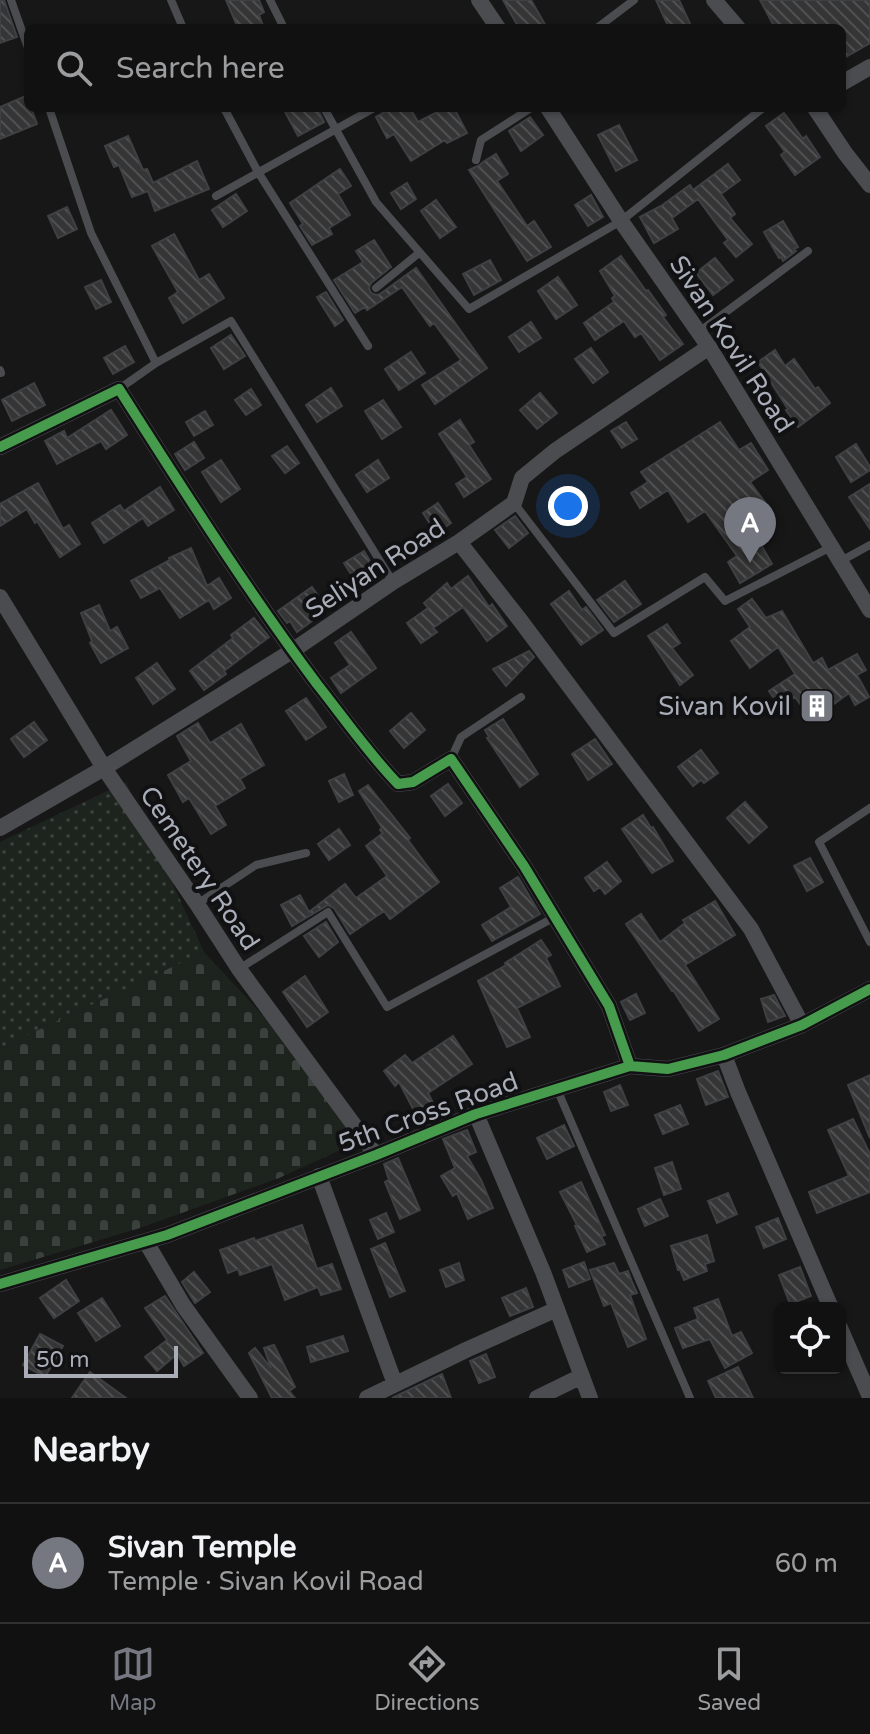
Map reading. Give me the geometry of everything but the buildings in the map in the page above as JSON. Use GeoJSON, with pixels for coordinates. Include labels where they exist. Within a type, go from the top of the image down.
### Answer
{"type":"FeatureCollection","features":[{"type":"Feature","properties":{"kind":"street"},"geometry":{"type":"LineString","coordinates":[[479,0],[495,24]]}},
{"type":"Feature","properties":{"kind":"street"},"geometry":{"type":"LineString","coordinates":[[714,0],[735,24]]}},
{"type":"Feature","properties":{"kind":"street"},"geometry":{"type":"LineString","coordinates":[[846,81],[870,67]]}},
{"type":"Feature","properties":{"kind":"street","name":"Sivan Kovil Road"},"geometry":{"type":"LineString","coordinates":[[551,112],[621,221],[709,347],[870,610]]}},
{"type":"Feature","properties":{"kind":"street"},"geometry":{"type":"LineString","coordinates":[[818,112],[870,185]]}},
{"type":"Feature","properties":{"kind":"street","name":"Seliyan Road"},"geometry":{"type":"LineString","coordinates":[[0,828],[104,768],[292,651],[393,582],[459,542],[514,503],[522,478],[555,451],[709,347]]}},
{"type":"Feature","properties":{"kind":"street"},"geometry":{"type":"LineString","coordinates":[[0,447],[119,389],[207,527],[292,651],[375,760],[398,784],[413,782],[451,759],[524,866],[609,1006],[630,1066]]}},
{"type":"Feature","properties":{"kind":"street"},"geometry":{"type":"LineString","coordinates":[[459,542],[751,929],[802,1025]]}},
{"type":"Feature","properties":{"kind":"street","name":"Cemetery Road"},"geometry":{"type":"LineString","coordinates":[[0,597],[104,768],[239,969],[376,1155]]}},
{"type":"Feature","properties":{"kind":"street","name":"5th Cross Road"},"geometry":{"type":"LineString","coordinates":[[0,1284],[146,1242],[476,1114],[630,1066],[668,1069],[724,1055],[802,1025],[870,989]]}},
{"type":"Feature","properties":{"kind":"street"},"geometry":{"type":"LineString","coordinates":[[724,1055],[828,1302]]}},
{"type":"Feature","properties":{"kind":"street"},"geometry":{"type":"LineString","coordinates":[[476,1114],[557,1309],[590,1398]]}},
{"type":"Feature","properties":{"kind":"street"},"geometry":{"type":"LineString","coordinates":[[319,1176],[395,1384]]}},
{"type":"Feature","properties":{"kind":"street"},"geometry":{"type":"LineString","coordinates":[[146,1242],[183,1305],[250,1398]]}},
{"type":"Feature","properties":{"kind":"street"},"geometry":{"type":"LineString","coordinates":[[367,1398],[557,1309]]}},
{"type":"Feature","properties":{"kind":"street"},"geometry":{"type":"LineString","coordinates":[[846,1342],[870,1397]]}},
{"type":"Feature","properties":{"kind":"street"},"geometry":{"type":"LineString","coordinates":[[537,1398],[582,1376]]}},
{"type":"Feature","properties":{"kind":"lane"},"geometry":{"type":"LineString","coordinates":[[11,0],[24,37]]}},
{"type":"Feature","properties":{"kind":"lane"},"geometry":{"type":"LineString","coordinates":[[171,0],[181,24]]}},
{"type":"Feature","properties":{"kind":"lane"},"geometry":{"type":"LineString","coordinates":[[270,0],[282,24]]}},
{"type":"Feature","properties":{"kind":"lane"},"geometry":{"type":"LineString","coordinates":[[602,24],[634,0]]}},
{"type":"Feature","properties":{"kind":"lane"},"geometry":{"type":"LineString","coordinates":[[50,112],[91,233],[156,363]]}},
{"type":"Feature","properties":{"kind":"lane"},"geometry":{"type":"LineString","coordinates":[[226,112],[258,172],[368,346]]}},
{"type":"Feature","properties":{"kind":"lane"},"geometry":{"type":"LineString","coordinates":[[326,112],[376,202],[469,309],[621,221],[758,112]]}},
{"type":"Feature","properties":{"kind":"lane"},"geometry":{"type":"LineString","coordinates":[[216,196],[367,112]]}},
{"type":"Feature","properties":{"kind":"lane"},"geometry":{"type":"LineString","coordinates":[[476,160],[481,140],[525,112]]}},
{"type":"Feature","properties":{"kind":"lane"},"geometry":{"type":"LineString","coordinates":[[699,332],[808,251]]}},
{"type":"Feature","properties":{"kind":"lane"},"geometry":{"type":"LineString","coordinates":[[376,288],[419,253]]}},
{"type":"Feature","properties":{"kind":"lane"},"geometry":{"type":"LineString","coordinates":[[119,389],[156,363],[231,321],[393,582]]}},
{"type":"Feature","properties":{"kind":"lane"},"geometry":{"type":"LineString","coordinates":[[514,503],[614,633],[705,577],[725,601],[836,554],[870,545]]}},
{"type":"Feature","properties":{"kind":"lane"},"geometry":{"type":"LineString","coordinates":[[451,759],[461,737],[521,697]]}},
{"type":"Feature","properties":{"kind":"lane"},"geometry":{"type":"LineString","coordinates":[[870,808],[819,842],[870,942]]}},
{"type":"Feature","properties":{"kind":"lane"},"geometry":{"type":"LineString","coordinates":[[197,904],[256,865],[306,853]]}},
{"type":"Feature","properties":{"kind":"lane"},"geometry":{"type":"LineString","coordinates":[[239,969],[328,912],[387,1007],[555,917]]}},
{"type":"Feature","properties":{"kind":"lane"},"geometry":{"type":"LineString","coordinates":[[557,1089],[690,1398]]}},
{"type":"Feature","properties":{"kind":"green space"},"geometry":{"type":"Polygon","coordinates":[[[126,782],[204,952],[0,1048],[0,842],[126,782]]]}},
{"type":"Feature","properties":{"kind":"green space"},"geometry":{"type":"Polygon","coordinates":[[[204,952],[293,1048],[358,1142],[279,1178],[140,1228],[0,1270],[0,1048],[204,952]]]}},
{"type":"Feature","properties":{"kind":"cycle path"},"geometry":{"type":"LineString","coordinates":[[0,447],[119,389],[265,612],[387,772],[398,784],[413,782],[451,759],[524,866],[609,1006],[630,1066]]}},
{"type":"Feature","properties":{"kind":"cycle path"},"geometry":{"type":"LineString","coordinates":[[0,1284],[167,1235],[476,1114],[630,1066],[668,1069],[724,1055],[802,1025],[870,989]]}},
{"type":"Feature","properties":{"kind":"place","name":"Sivan Temple"},"geometry":{"type":"Point","coordinates":[750,563]}},
{"type":"Feature","properties":{"kind":"place","name":"Sivan Kovil"},"geometry":{"type":"Point","coordinates":[817,706]}}]}
